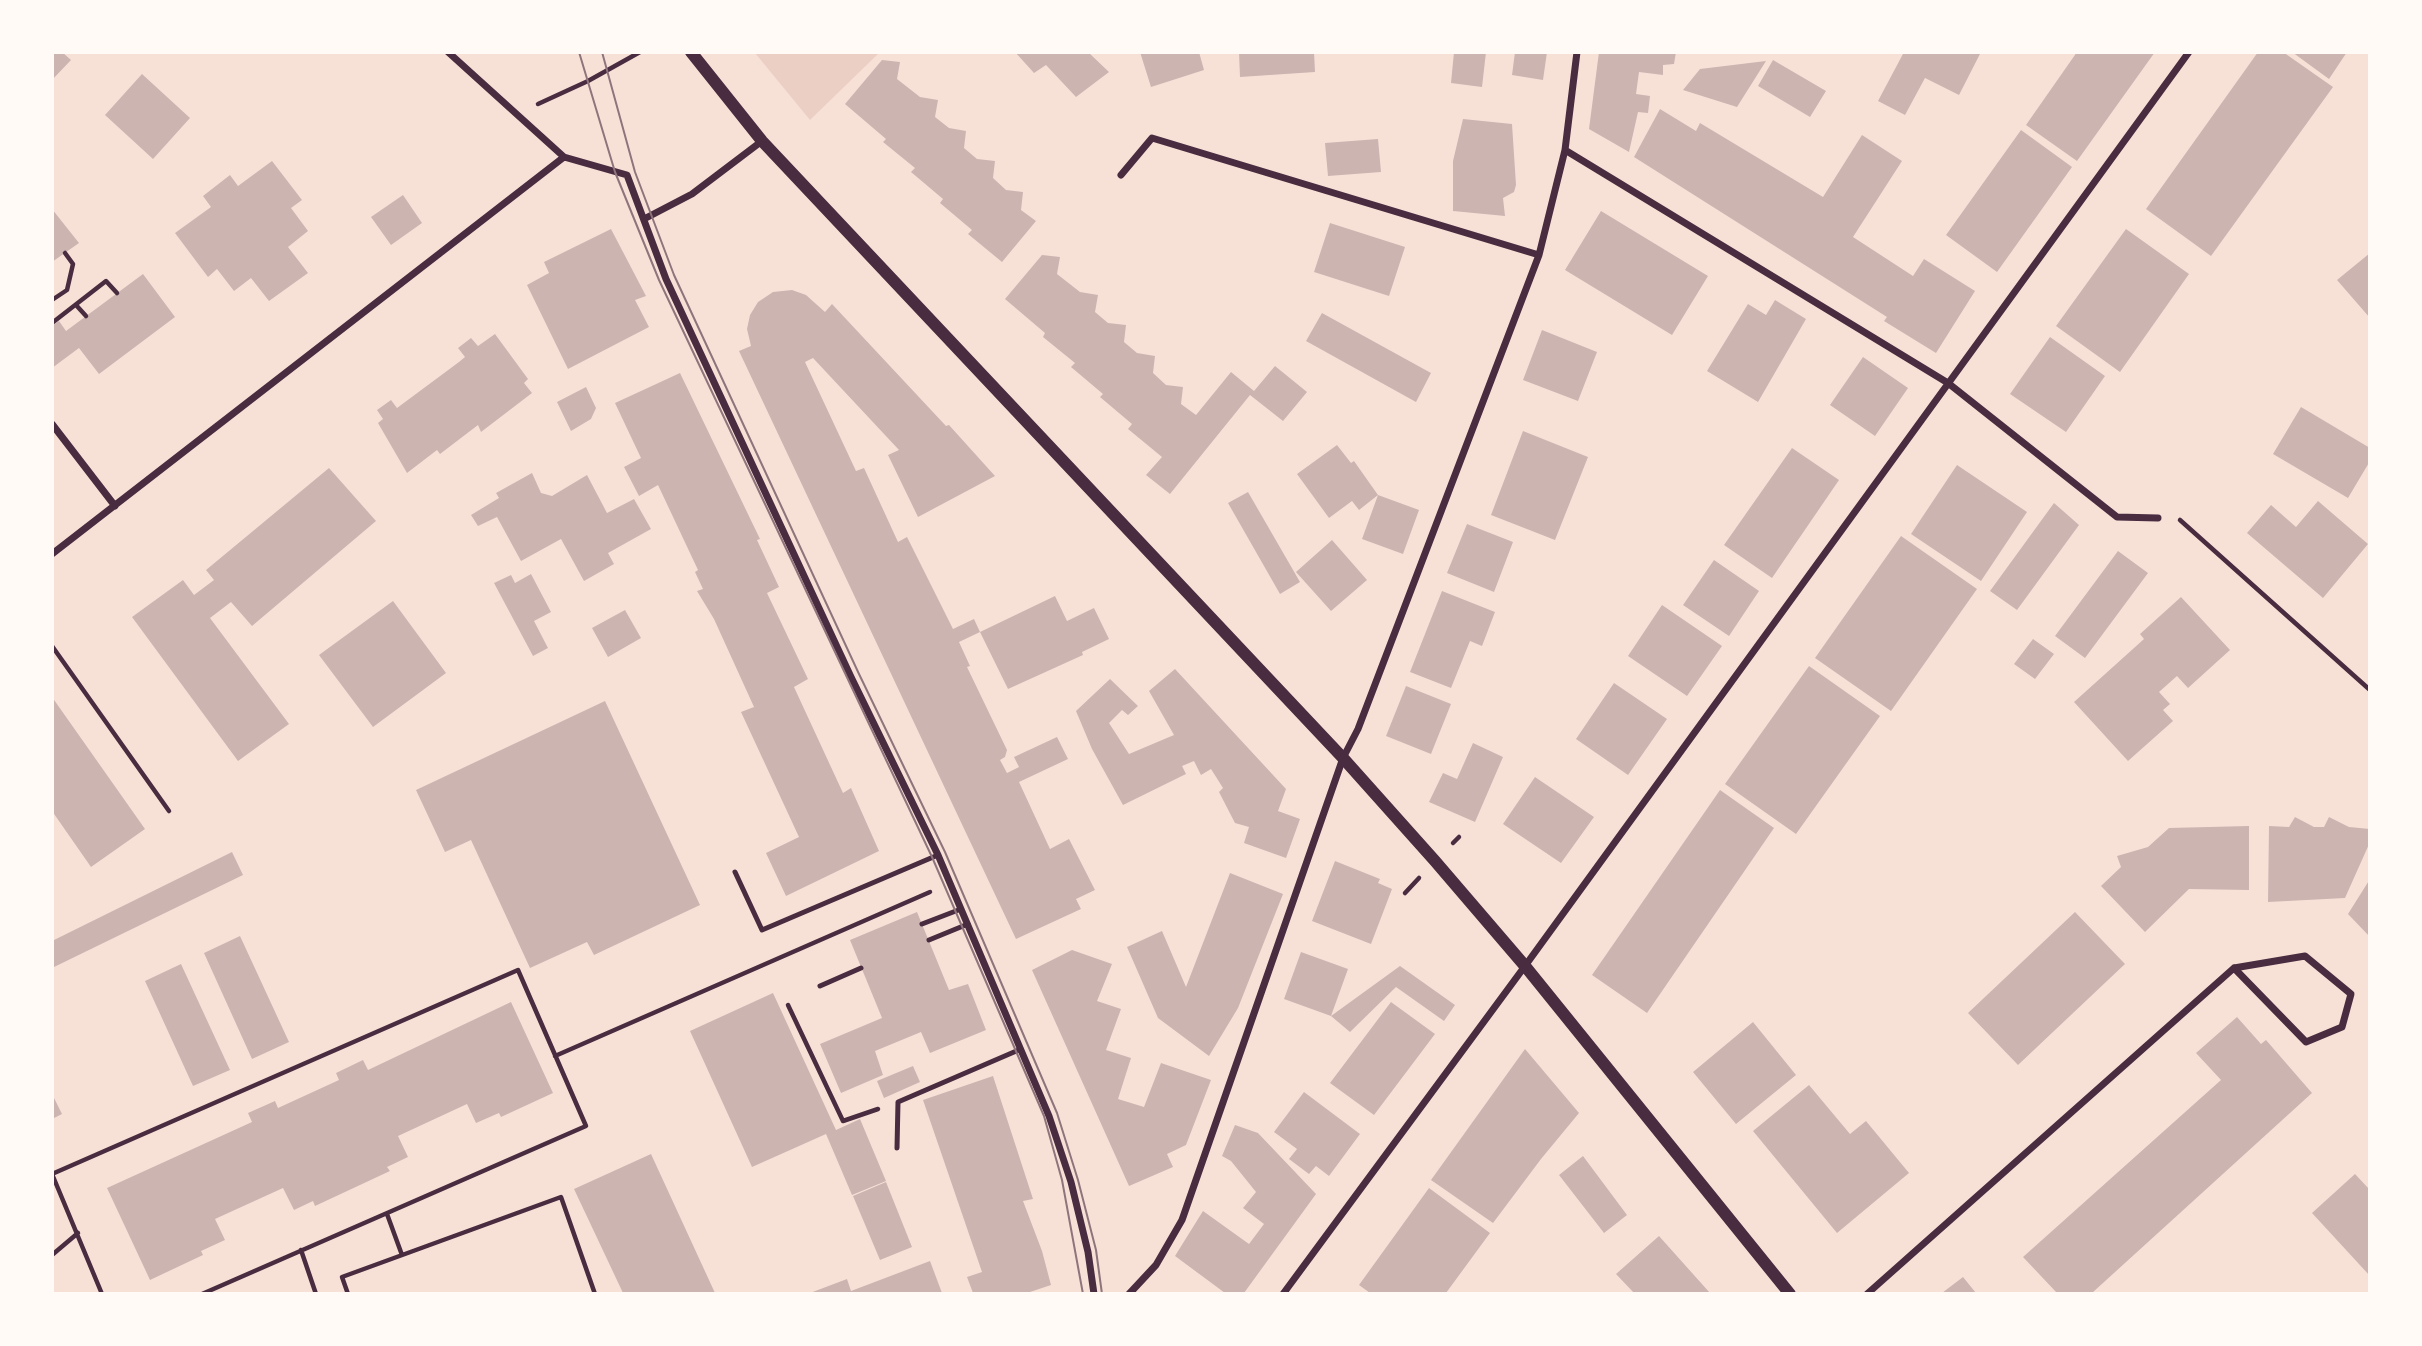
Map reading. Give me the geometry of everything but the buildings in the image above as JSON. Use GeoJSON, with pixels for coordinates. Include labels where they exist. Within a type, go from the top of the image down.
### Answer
{"type":"FeatureCollection","features":[{"type":"Feature","properties":{"kind":"street"},"geometry":{"type":"LineString","coordinates":[[448,52],[564,157],[627,175],[666,279],[851,677],[938,855],[1049,1116],[1071,1182],[1088,1252],[1094,1293]]}},
{"type":"Feature","properties":{"kind":"street"},"geometry":{"type":"LineString","coordinates":[[691,52],[762,141],[1343,758],[1525,966],[1790,1293]]}},
{"type":"Feature","properties":{"kind":"street"},"geometry":{"type":"LineString","coordinates":[[1129,1293],[1156,1265],[1182,1220],[1343,758],[1357,729],[1539,256],[1564,150],[1577,52]]}},
{"type":"Feature","properties":{"kind":"street"},"geometry":{"type":"LineString","coordinates":[[1283,1293],[1525,966],[2189,52]]}},
{"type":"Feature","properties":{"kind":"street"},"geometry":{"type":"LineString","coordinates":[[1121,175],[1153,138],[1539,256]]}},
{"type":"Feature","properties":{"kind":"street"},"geometry":{"type":"LineString","coordinates":[[644,219],[692,194],[762,141]]}},
{"type":"Feature","properties":{"kind":"street"},"geometry":{"type":"LineString","coordinates":[[1564,150],[1948,383],[2117,517],[2158,518]]}},
{"type":"Feature","properties":{"kind":"street"},"geometry":{"type":"LineString","coordinates":[[52,555],[564,157]]}},
{"type":"Feature","properties":{"kind":"street"},"geometry":{"type":"LineString","coordinates":[[52,424],[115,506]]}},
{"type":"Feature","properties":{"kind":"street"},"geometry":{"type":"LineString","coordinates":[[1867,1293],[2234,968],[2305,956],[2351,994],[2342,1027],[2306,1042],[2234,968]]}},
{"type":"Feature","properties":{"kind":"lane"},"geometry":{"type":"LineString","coordinates":[[736,872],[762,930],[938,855]]}},
{"type":"Feature","properties":{"kind":"lane"},"geometry":{"type":"LineString","coordinates":[[922,924],[961,909]]}},
{"type":"Feature","properties":{"kind":"lane"},"geometry":{"type":"LineString","coordinates":[[929,940],[968,924]]}},
{"type":"Feature","properties":{"kind":"lane"},"geometry":{"type":"LineString","coordinates":[[820,986],[861,968]]}},
{"type":"Feature","properties":{"kind":"lane"},"geometry":{"type":"LineString","coordinates":[[897,1148],[898,1102],[1021,1049]]}},
{"type":"Feature","properties":{"kind":"path"},"geometry":{"type":"LineString","coordinates":[[515,114],[588,81],[640,52]]}},
{"type":"Feature","properties":{"kind":"path"},"geometry":{"type":"LineString","coordinates":[[52,300],[66,290],[74,264],[65,253]]}},
{"type":"Feature","properties":{"kind":"path"},"geometry":{"type":"LineString","coordinates":[[52,323],[106,281],[117,293]]}},
{"type":"Feature","properties":{"kind":"path"},"geometry":{"type":"LineString","coordinates":[[76,305],[86,316]]}},
{"type":"Feature","properties":{"kind":"path"},"geometry":{"type":"LineString","coordinates":[[2158,518],[2181,521],[2370,690]]}},
{"type":"Feature","properties":{"kind":"path"},"geometry":{"type":"LineString","coordinates":[[52,646],[169,811]]}},
{"type":"Feature","properties":{"kind":"path"},"geometry":{"type":"LineString","coordinates":[[1453,843],[1459,837]]}},
{"type":"Feature","properties":{"kind":"path"},"geometry":{"type":"LineString","coordinates":[[555,1056],[950,883]]}},
{"type":"Feature","properties":{"kind":"path"},"geometry":{"type":"LineString","coordinates":[[93,1293],[101,1291],[52,1174],[518,970],[586,1126],[202,1293]]}},
{"type":"Feature","properties":{"kind":"path"},"geometry":{"type":"LineString","coordinates":[[788,1005],[842,1121],[898,1102]]}},
{"type":"Feature","properties":{"kind":"path"},"geometry":{"type":"LineString","coordinates":[[348,1293],[342,1278],[561,1196],[595,1293]]}},
{"type":"Feature","properties":{"kind":"path"},"geometry":{"type":"LineString","coordinates":[[387,1214],[402,1255]]}},
{"type":"Feature","properties":{"kind":"path"},"geometry":{"type":"LineString","coordinates":[[52,1255],[78,1233]]}},
{"type":"Feature","properties":{"kind":"path"},"geometry":{"type":"LineString","coordinates":[[301,1251],[316,1293]]}},
{"type":"Feature","properties":{"kind":"shaded area"},"geometry":{"type":"Polygon","coordinates":[[[755,53],[879,53],[810,120],[755,53]]]}},
{"type":"Feature","properties":{"kind":"tram line"},"geometry":{"type":"LineString","coordinates":[[579,52],[615,172],[659,280],[932,857],[1044,1116],[1062,1180],[1083,1294]]}},
{"type":"Feature","properties":{"kind":"tram line"},"geometry":{"type":"LineString","coordinates":[[602,52],[635,172],[674,275],[859,674],[945,852],[1057,1113],[1096,1250],[1102,1294]]}}]}
